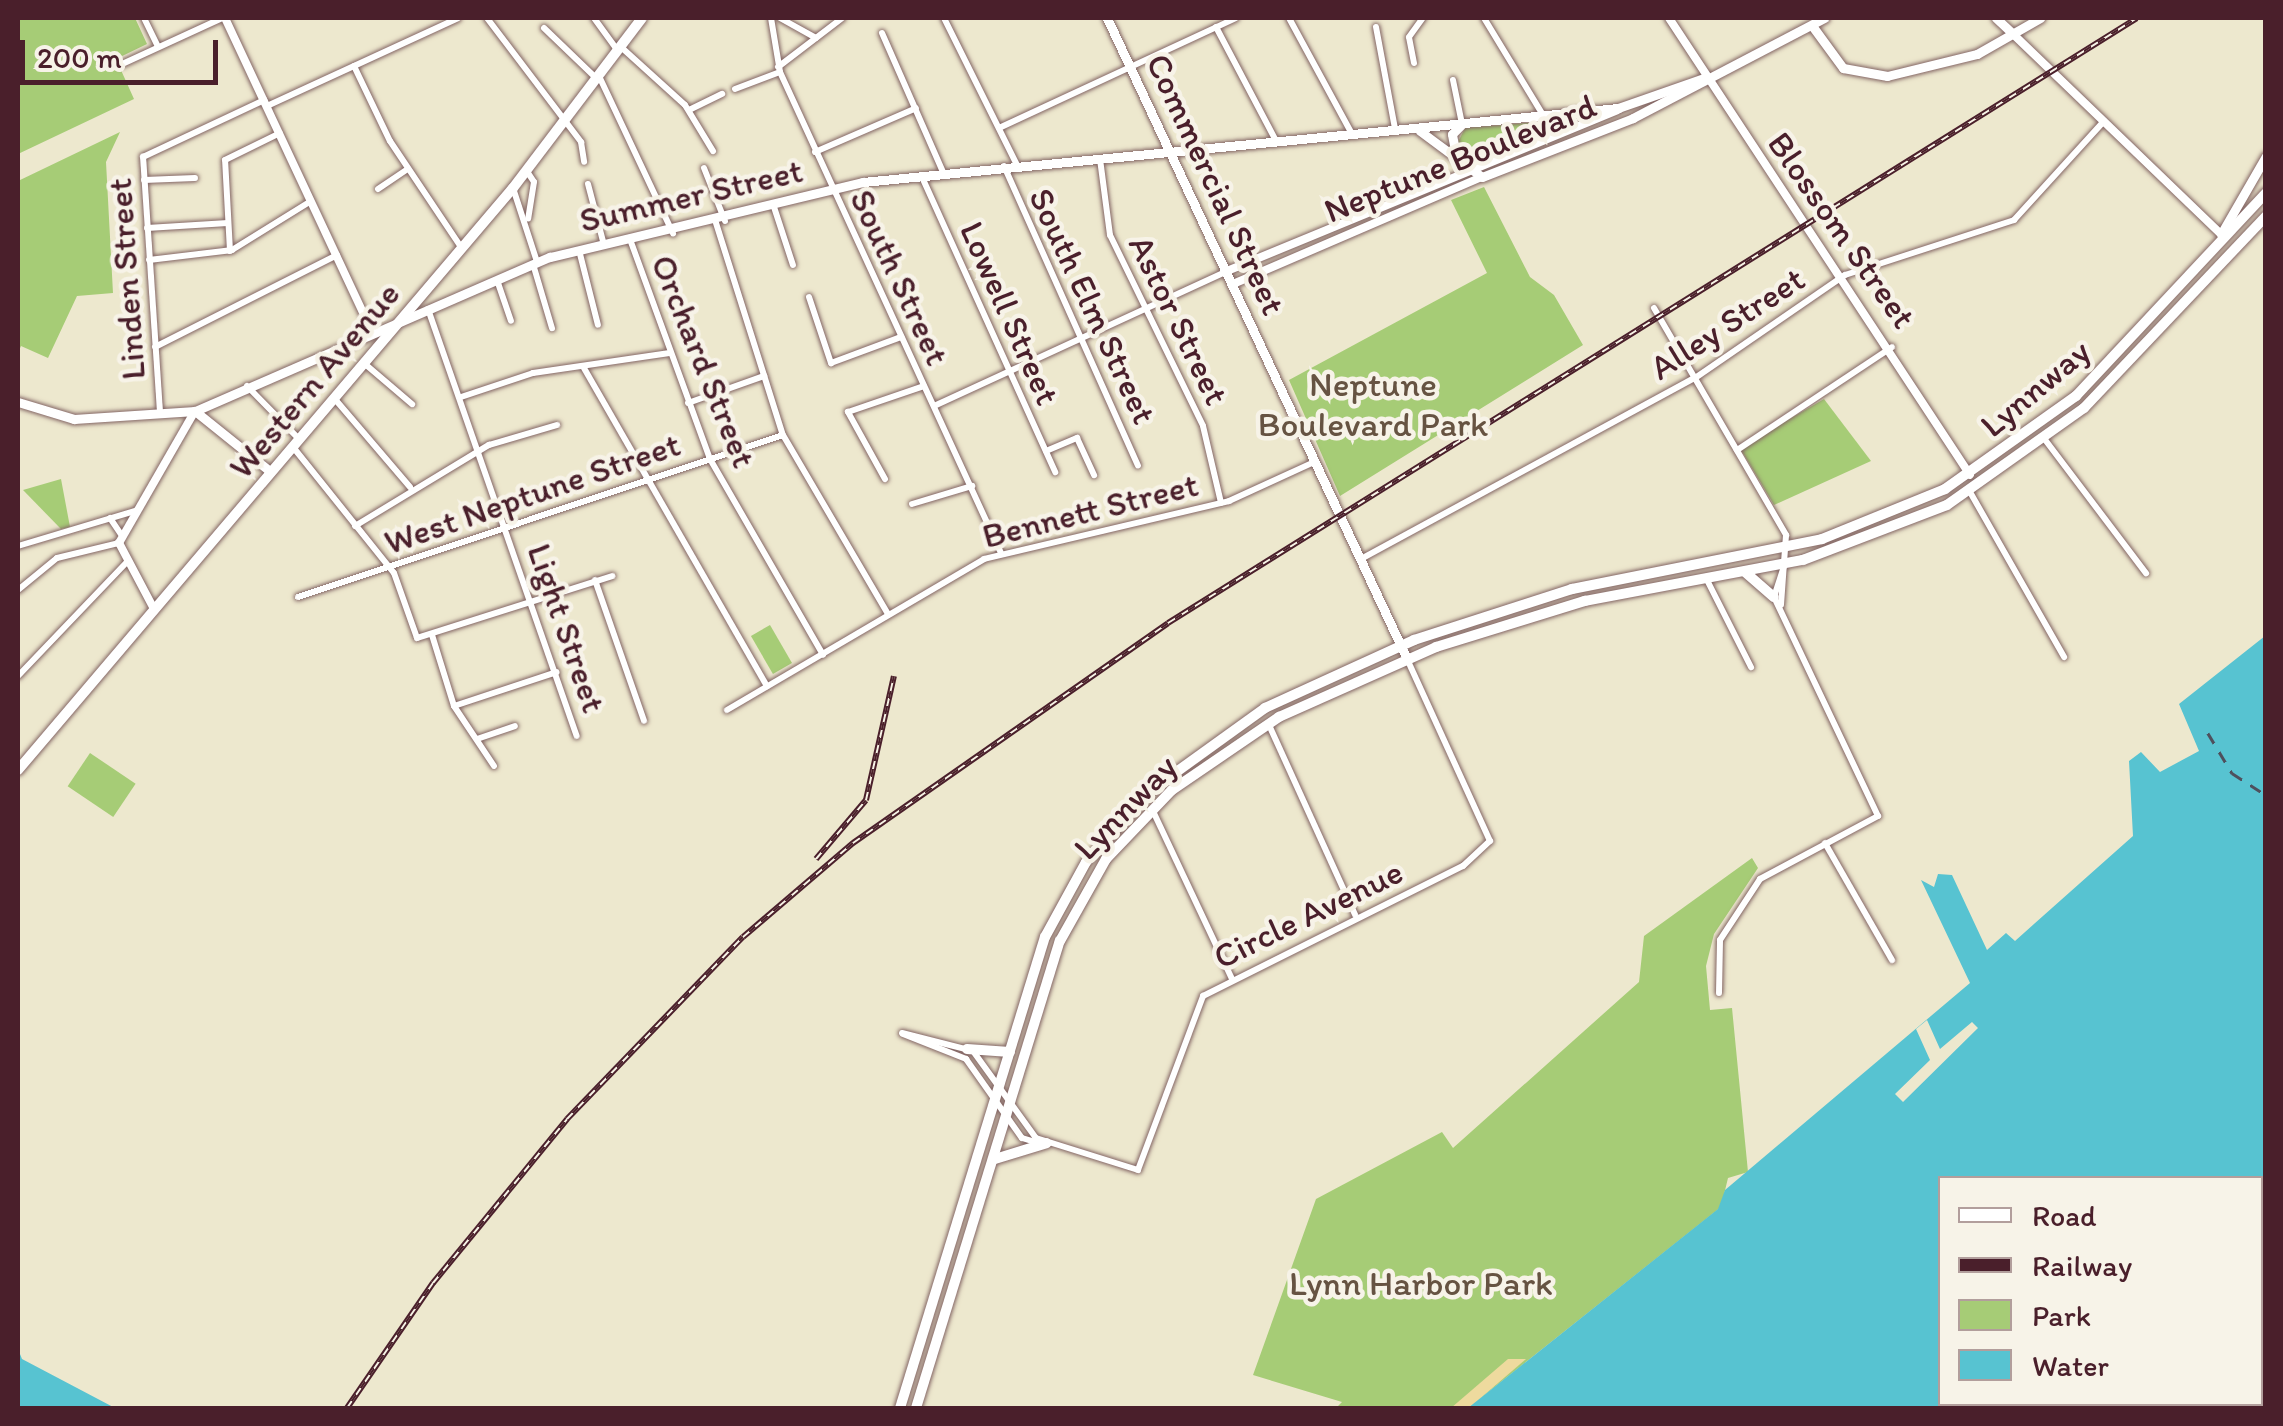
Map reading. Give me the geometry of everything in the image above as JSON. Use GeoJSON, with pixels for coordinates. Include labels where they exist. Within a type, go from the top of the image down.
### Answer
{"type":"FeatureCollection","features":[{"type":"Feature","properties":{"kind":"main road","name":"Western Avenue"},"geometry":{"type":"LineString","coordinates":[[18,770],[512,188],[642,18]]}},
{"type":"Feature","properties":{"kind":"main road","name":"Commercial Street"},"geometry":{"type":"LineString","coordinates":[[1107,18],[1401,646]]}},
{"type":"Feature","properties":{"kind":"main road","name":"Neptune Boulevard"},"geometry":{"type":"LineString","coordinates":[[1482,177],[1633,118],[1824,18]]}},
{"type":"Feature","properties":{"kind":"main road"},"geometry":{"type":"LineString","coordinates":[[1996,18],[2013,34]]}},
{"type":"Feature","properties":{"kind":"main road"},"geometry":{"type":"LineString","coordinates":[[1813,26],[1843,68],[1887,76],[1963,59],[2040,18]]}},
{"type":"Feature","properties":{"kind":"main road","name":"Neptune Boulevard"},"geometry":{"type":"LineString","coordinates":[[1626,106],[1704,78]]}},
{"type":"Feature","properties":{"kind":"main road","name":"Summer Street"},"geometry":{"type":"LineString","coordinates":[[18,402],[74,419],[195,411],[370,328],[428,310],[535,262],[721,222],[831,190],[922,174],[1626,106]]}},
{"type":"Feature","properties":{"kind":"main road"},"geometry":{"type":"LineString","coordinates":[[1455,150],[1452,134],[1462,124]]}},
{"type":"Feature","properties":{"kind":"main road"},"geometry":{"type":"LineString","coordinates":[[1411,129],[1455,150],[1482,177]]}},
{"type":"Feature","properties":{"kind":"main road"},"geometry":{"type":"LineString","coordinates":[[2221,234],[2266,156]]}},
{"type":"Feature","properties":{"kind":"main road","name":"Lynnway"},"geometry":{"type":"LineString","coordinates":[[907,1408],[1010,1052],[1053,920],[1124,816],[1245,719],[1401,646],[1573,589],[1786,549],[1886,517],[1970,474],[2084,388],[2221,234],[2266,192]]}},
{"type":"Feature","properties":{"kind":"main road","name":"Lynnway"},"geometry":{"type":"LineString","coordinates":[[907,1408],[994,1159],[1069,920],[1152,809],[1268,723],[1407,659],[1562,606],[1784,565],[1880,535],[1974,490],[2046,441],[2266,216]]}},
{"type":"Feature","properties":{"kind":"main road"},"geometry":{"type":"LineString","coordinates":[[195,411],[271,472]]}},
{"type":"Feature","properties":{"kind":"main road"},"geometry":{"type":"LineString","coordinates":[[1970,474],[1974,490]]}},
{"type":"Feature","properties":{"kind":"main road"},"geometry":{"type":"LineString","coordinates":[[1744,572],[1777,602]]}},
{"type":"Feature","properties":{"kind":"main road"},"geometry":{"type":"LineString","coordinates":[[1401,646],[1407,659]]}},
{"type":"Feature","properties":{"kind":"main road"},"geometry":{"type":"LineString","coordinates":[[967,1048],[1010,1052]]}},
{"type":"Feature","properties":{"kind":"main road"},"geometry":{"type":"LineString","coordinates":[[994,1159],[1047,1143]]}},
{"type":"Feature","properties":{"kind":"street"},"geometry":{"type":"LineString","coordinates":[[144,18],[158,47]]}},
{"type":"Feature","properties":{"kind":"street"},"geometry":{"type":"LineString","coordinates":[[120,65],[224,18],[370,328]]}},
{"type":"Feature","properties":{"kind":"street"},"geometry":{"type":"LineString","coordinates":[[266,103],[458,18]]}},
{"type":"Feature","properties":{"kind":"street"},"geometry":{"type":"LineString","coordinates":[[487,18],[563,122],[584,162]]}},
{"type":"Feature","properties":{"kind":"street"},"geometry":{"type":"LineString","coordinates":[[594,18],[619,48],[689,110],[713,151]]}},
{"type":"Feature","properties":{"kind":"street","name":"South Street"},"geometry":{"type":"LineString","coordinates":[[771,18],[779,70],[1001,553]]}},
{"type":"Feature","properties":{"kind":"street"},"geometry":{"type":"LineString","coordinates":[[780,18],[816,38]]}},
{"type":"Feature","properties":{"kind":"street"},"geometry":{"type":"LineString","coordinates":[[735,90],[779,70],[842,18]]}},
{"type":"Feature","properties":{"kind":"street"},"geometry":{"type":"LineString","coordinates":[[944,18],[1018,165]]}},
{"type":"Feature","properties":{"kind":"street"},"geometry":{"type":"LineString","coordinates":[[999,128],[1236,18]]}},
{"type":"Feature","properties":{"kind":"street"},"geometry":{"type":"LineString","coordinates":[[1289,18],[1352,135]]}},
{"type":"Feature","properties":{"kind":"street"},"geometry":{"type":"LineString","coordinates":[[1414,63],[1408,37],[1423,18]]}},
{"type":"Feature","properties":{"kind":"street"},"geometry":{"type":"LineString","coordinates":[[1484,18],[1544,116]]}},
{"type":"Feature","properties":{"kind":"street","name":"Blossom Street"},"geometry":{"type":"LineString","coordinates":[[1669,18],[1704,78],[1892,347],[1970,474]]}},
{"type":"Feature","properties":{"kind":"street"},"geometry":{"type":"LineString","coordinates":[[1804,18],[1813,26]]}},
{"type":"Feature","properties":{"kind":"street"},"geometry":{"type":"LineString","coordinates":[[1216,27],[1276,142]]}},
{"type":"Feature","properties":{"kind":"street"},"geometry":{"type":"LineString","coordinates":[[1376,27],[1396,131]]}},
{"type":"Feature","properties":{"kind":"street"},"geometry":{"type":"LineString","coordinates":[[544,28],[597,77],[673,233]]}},
{"type":"Feature","properties":{"kind":"street"},"geometry":{"type":"LineString","coordinates":[[882,33],[944,172]]}},
{"type":"Feature","properties":{"kind":"street"},"geometry":{"type":"LineString","coordinates":[[2013,34],[2221,234]]}},
{"type":"Feature","properties":{"kind":"street"},"geometry":{"type":"LineString","coordinates":[[354,66],[408,169],[462,248]]}},
{"type":"Feature","properties":{"kind":"street"},"geometry":{"type":"LineString","coordinates":[[1453,80],[1462,124]]}},
{"type":"Feature","properties":{"kind":"street"},"geometry":{"type":"LineString","coordinates":[[689,110],[722,94]]}},
{"type":"Feature","properties":{"kind":"street","name":"Linden Street"},"geometry":{"type":"LineString","coordinates":[[160,412],[148,260],[145,155],[266,103]]}},
{"type":"Feature","properties":{"kind":"street","name":"Neptune Boulevard"},"geometry":{"type":"LineString","coordinates":[[1226,271],[1474,165],[1626,106]]}},
{"type":"Feature","properties":{"kind":"street"},"geometry":{"type":"LineString","coordinates":[[815,152],[916,108]]}},
{"type":"Feature","properties":{"kind":"street","name":"Alley Street"},"geometry":{"type":"LineString","coordinates":[[1360,559],[1695,378],[1845,276],[2014,220],[2104,121]]}},
{"type":"Feature","properties":{"kind":"street"},"geometry":{"type":"LineString","coordinates":[[230,251],[225,160],[280,133]]}},
{"type":"Feature","properties":{"kind":"street","name":"Astor Street"},"geometry":{"type":"LineString","coordinates":[[1100,158],[1110,235],[1204,426],[1221,503]]}},
{"type":"Feature","properties":{"kind":"street","name":"South Elm Street"},"geometry":{"type":"LineString","coordinates":[[1004,166],[1138,465]]}},
{"type":"Feature","properties":{"kind":"street"},"geometry":{"type":"LineString","coordinates":[[704,168],[782,436],[888,614]]}},
{"type":"Feature","properties":{"kind":"street"},"geometry":{"type":"LineString","coordinates":[[378,189],[408,169]]}},
{"type":"Feature","properties":{"kind":"street"},"geometry":{"type":"LineString","coordinates":[[526,170],[534,182],[528,220]]}},
{"type":"Feature","properties":{"kind":"street","name":"Lowell Street"},"geometry":{"type":"LineString","coordinates":[[922,174],[1055,472]]}},
{"type":"Feature","properties":{"kind":"street","name":"Neptune Boulevard"},"geometry":{"type":"LineString","coordinates":[[1233,284],[1482,177]]}},
{"type":"Feature","properties":{"kind":"street"},"geometry":{"type":"LineString","coordinates":[[144,180],[195,178]]}},
{"type":"Feature","properties":{"kind":"street"},"geometry":{"type":"LineString","coordinates":[[588,184],[605,246]]}},
{"type":"Feature","properties":{"kind":"street"},"geometry":{"type":"LineString","coordinates":[[512,188],[528,220],[552,328]]}},
{"type":"Feature","properties":{"kind":"street"},"geometry":{"type":"LineString","coordinates":[[148,260],[230,251],[312,201]]}},
{"type":"Feature","properties":{"kind":"street"},"geometry":{"type":"LineString","coordinates":[[774,208],[792,264]]}},
{"type":"Feature","properties":{"kind":"street"},"geometry":{"type":"LineString","coordinates":[[147,228],[228,222]]}},
{"type":"Feature","properties":{"kind":"street","name":"Orchard Street"},"geometry":{"type":"LineString","coordinates":[[630,242],[710,459],[824,654]]}},
{"type":"Feature","properties":{"kind":"street"},"geometry":{"type":"LineString","coordinates":[[579,250],[598,325]]}},
{"type":"Feature","properties":{"kind":"street"},"geometry":{"type":"LineString","coordinates":[[155,347],[337,255]]}},
{"type":"Feature","properties":{"kind":"street"},"geometry":{"type":"LineString","coordinates":[[934,406],[1226,271]]}},
{"type":"Feature","properties":{"kind":"street"},"geometry":{"type":"LineString","coordinates":[[497,280],[511,321]]}},
{"type":"Feature","properties":{"kind":"street"},"geometry":{"type":"LineString","coordinates":[[810,297],[831,363],[902,337]]}},
{"type":"Feature","properties":{"kind":"street"},"geometry":{"type":"LineString","coordinates":[[1654,308],[1737,450],[1786,549],[1777,602],[1878,816],[1757,882],[1718,944],[1719,993]]}},
{"type":"Feature","properties":{"kind":"street","name":"Light Street"},"geometry":{"type":"LineString","coordinates":[[428,310],[558,672],[577,736]]}},
{"type":"Feature","properties":{"kind":"street"},"geometry":{"type":"LineString","coordinates":[[1737,450],[1892,347]]}},
{"type":"Feature","properties":{"kind":"street"},"geometry":{"type":"LineString","coordinates":[[461,398],[584,368],[670,354]]}},
{"type":"Feature","properties":{"kind":"street"},"geometry":{"type":"LineString","coordinates":[[364,363],[412,404]]}},
{"type":"Feature","properties":{"kind":"street"},"geometry":{"type":"LineString","coordinates":[[584,368],[768,686]]}},
{"type":"Feature","properties":{"kind":"street"},"geometry":{"type":"LineString","coordinates":[[688,403],[764,376]]}},
{"type":"Feature","properties":{"kind":"street"},"geometry":{"type":"LineString","coordinates":[[245,384],[296,443],[388,568],[417,638],[612,576]]}},
{"type":"Feature","properties":{"kind":"street"},"geometry":{"type":"LineString","coordinates":[[885,479],[848,412],[924,386]]}},
{"type":"Feature","properties":{"kind":"street"},"geometry":{"type":"LineString","coordinates":[[334,398],[410,488]]}},
{"type":"Feature","properties":{"kind":"street"},"geometry":{"type":"LineString","coordinates":[[18,590],[63,555],[121,540],[195,411]]}},
{"type":"Feature","properties":{"kind":"street"},"geometry":{"type":"LineString","coordinates":[[355,526],[410,488],[480,454],[556,425]]}},
{"type":"Feature","properties":{"kind":"street","name":"West Neptune Street"},"geometry":{"type":"LineString","coordinates":[[298,598],[782,436]]}},
{"type":"Feature","properties":{"kind":"street"},"geometry":{"type":"LineString","coordinates":[[1046,451],[1078,438],[1094,474]]}},
{"type":"Feature","properties":{"kind":"street"},"geometry":{"type":"LineString","coordinates":[[2046,441],[2146,572]]}},
{"type":"Feature","properties":{"kind":"street","name":"Bennett Street"},"geometry":{"type":"LineString","coordinates":[[727,710],[888,614],[1001,553],[1221,503],[1315,461]]}},
{"type":"Feature","properties":{"kind":"street"},"geometry":{"type":"LineString","coordinates":[[912,504],[972,486]]}},
{"type":"Feature","properties":{"kind":"street"},"geometry":{"type":"LineString","coordinates":[[1974,490],[2064,657]]}},
{"type":"Feature","properties":{"kind":"street"},"geometry":{"type":"LineString","coordinates":[[18,546],[139,510]]}},
{"type":"Feature","properties":{"kind":"street"},"geometry":{"type":"LineString","coordinates":[[110,518],[154,609]]}},
{"type":"Feature","properties":{"kind":"street"},"geometry":{"type":"LineString","coordinates":[[18,676],[128,561]]}},
{"type":"Feature","properties":{"kind":"street"},"geometry":{"type":"LineString","coordinates":[[18,580],[31,577]]}},
{"type":"Feature","properties":{"kind":"street"},"geometry":{"type":"LineString","coordinates":[[1706,578],[1750,667]]}},
{"type":"Feature","properties":{"kind":"street"},"geometry":{"type":"LineString","coordinates":[[595,580],[644,721]]}},
{"type":"Feature","properties":{"kind":"street"},"geometry":{"type":"LineString","coordinates":[[432,635],[454,706],[494,766]]}},
{"type":"Feature","properties":{"kind":"street","name":"Circle Avenue"},"geometry":{"type":"LineString","coordinates":[[1047,1143],[1138,1170],[1196,1005],[1232,979],[1463,866],[1490,840],[1407,659]]}},
{"type":"Feature","properties":{"kind":"street"},"geometry":{"type":"LineString","coordinates":[[454,706],[558,672]]}},
{"type":"Feature","properties":{"kind":"street"},"geometry":{"type":"LineString","coordinates":[[1268,723],[1355,916]]}},
{"type":"Feature","properties":{"kind":"street"},"geometry":{"type":"LineString","coordinates":[[478,739],[516,726]]}},
{"type":"Feature","properties":{"kind":"street"},"geometry":{"type":"LineString","coordinates":[[1152,809],[1232,979]]}},
{"type":"Feature","properties":{"kind":"street"},"geometry":{"type":"LineString","coordinates":[[1825,843],[1892,960]]}},
{"type":"Feature","properties":{"kind":"street"},"geometry":{"type":"LineString","coordinates":[[1008,1110],[996,1101],[966,1059],[902,1034],[967,1048],[1000,1086],[1024,1140],[1047,1143]]}},
{"type":"Feature","properties":{"kind":"green space"},"geometry":{"type":"Polygon","coordinates":[[[18,18],[135,18],[147,44],[116,59],[134,99],[18,154],[18,18]]]}},
{"type":"Feature","properties":{"kind":"green space"},"geometry":{"type":"Polygon","coordinates":[[[1551,121],[1474,154],[1458,142],[1465,128],[1551,121]]]}},
{"type":"Feature","properties":{"kind":"green space"},"geometry":{"type":"Polygon","coordinates":[[[120,132],[106,162],[113,293],[77,296],[48,358],[21,346],[18,353],[18,181],[120,132]]]}},
{"type":"Feature","properties":{"kind":"green space","name":"Neptune Boulevard Park"},"geometry":{"type":"Polygon","coordinates":[[[1484,187],[1530,277],[1554,295],[1583,345],[1340,496],[1289,380],[1487,273],[1451,200],[1484,187]]]}},
{"type":"Feature","properties":{"kind":"green space"},"geometry":{"type":"Polygon","coordinates":[[[1824,399],[1871,461],[1774,505],[1740,448],[1824,399]]]}},
{"type":"Feature","properties":{"kind":"green space"},"geometry":{"type":"Polygon","coordinates":[[[61,479],[70,527],[61,529],[23,490],[61,479]]]}},
{"type":"Feature","properties":{"kind":"green space"},"geometry":{"type":"Polygon","coordinates":[[[770,625],[792,663],[773,674],[751,636],[770,625]]]}},
{"type":"Feature","properties":{"kind":"green space"},"geometry":{"type":"Polygon","coordinates":[[[90,753],[136,784],[113,817],[68,786],[90,753]]]}},
{"type":"Feature","properties":{"kind":"green space","name":"Lynn Harbor Park"},"geometry":{"type":"Polygon","coordinates":[[[1752,858],[1758,868],[1714,934],[1706,966],[1710,1010],[1732,1008],[1748,1172],[1728,1178],[1721,1207],[1468,1408],[1336,1408],[1342,1402],[1253,1375],[1316,1199],[1442,1132],[1453,1148],[1639,982],[1644,936],[1752,858]]]}},
{"type":"Feature","properties":{"kind":"sand"},"geometry":{"type":"Polygon","coordinates":[[[1508,1359],[1526,1359],[1469,1408],[1451,1408],[1508,1359]]]}},
{"type":"Feature","properties":{"kind":"water"},"geometry":{"type":"Polygon","coordinates":[[[2265,636],[2265,1408],[1468,1408],[1718,1209],[1725,1190],[1970,983],[1921,880],[1934,887],[1938,874],[1952,875],[1987,950],[2006,933],[2015,941],[2133,836],[2129,761],[2141,752],[2160,772],[2199,751],[2179,704],[2265,636]]]}},
{"type":"Feature","properties":{"kind":"water"},"geometry":{"type":"Polygon","coordinates":[[[18,1349],[22,1359],[115,1408],[18,1408],[18,1349]]]}},
{"type":"Feature","properties":{"kind":"pier"},"geometry":{"type":"Polygon","coordinates":[[[1927,1020],[1940,1049],[1972,1022],[1978,1028],[1903,1102],[1895,1094],[1930,1060],[1916,1029],[1927,1020]]]}},
{"type":"Feature","properties":{"kind":"ferry route"},"geometry":{"type":"LineString","coordinates":[[2208,733],[2232,773],[2266,795]]}},
{"type":"Feature","properties":{"kind":"railway"},"geometry":{"type":"LineString","coordinates":[[347,1408],[433,1283],[567,1119],[743,937],[853,843],[1168,623],[2137,18]]}},
{"type":"Feature","properties":{"kind":"railway"},"geometry":{"type":"LineString","coordinates":[[816,859],[866,800],[894,676]]}}]}
